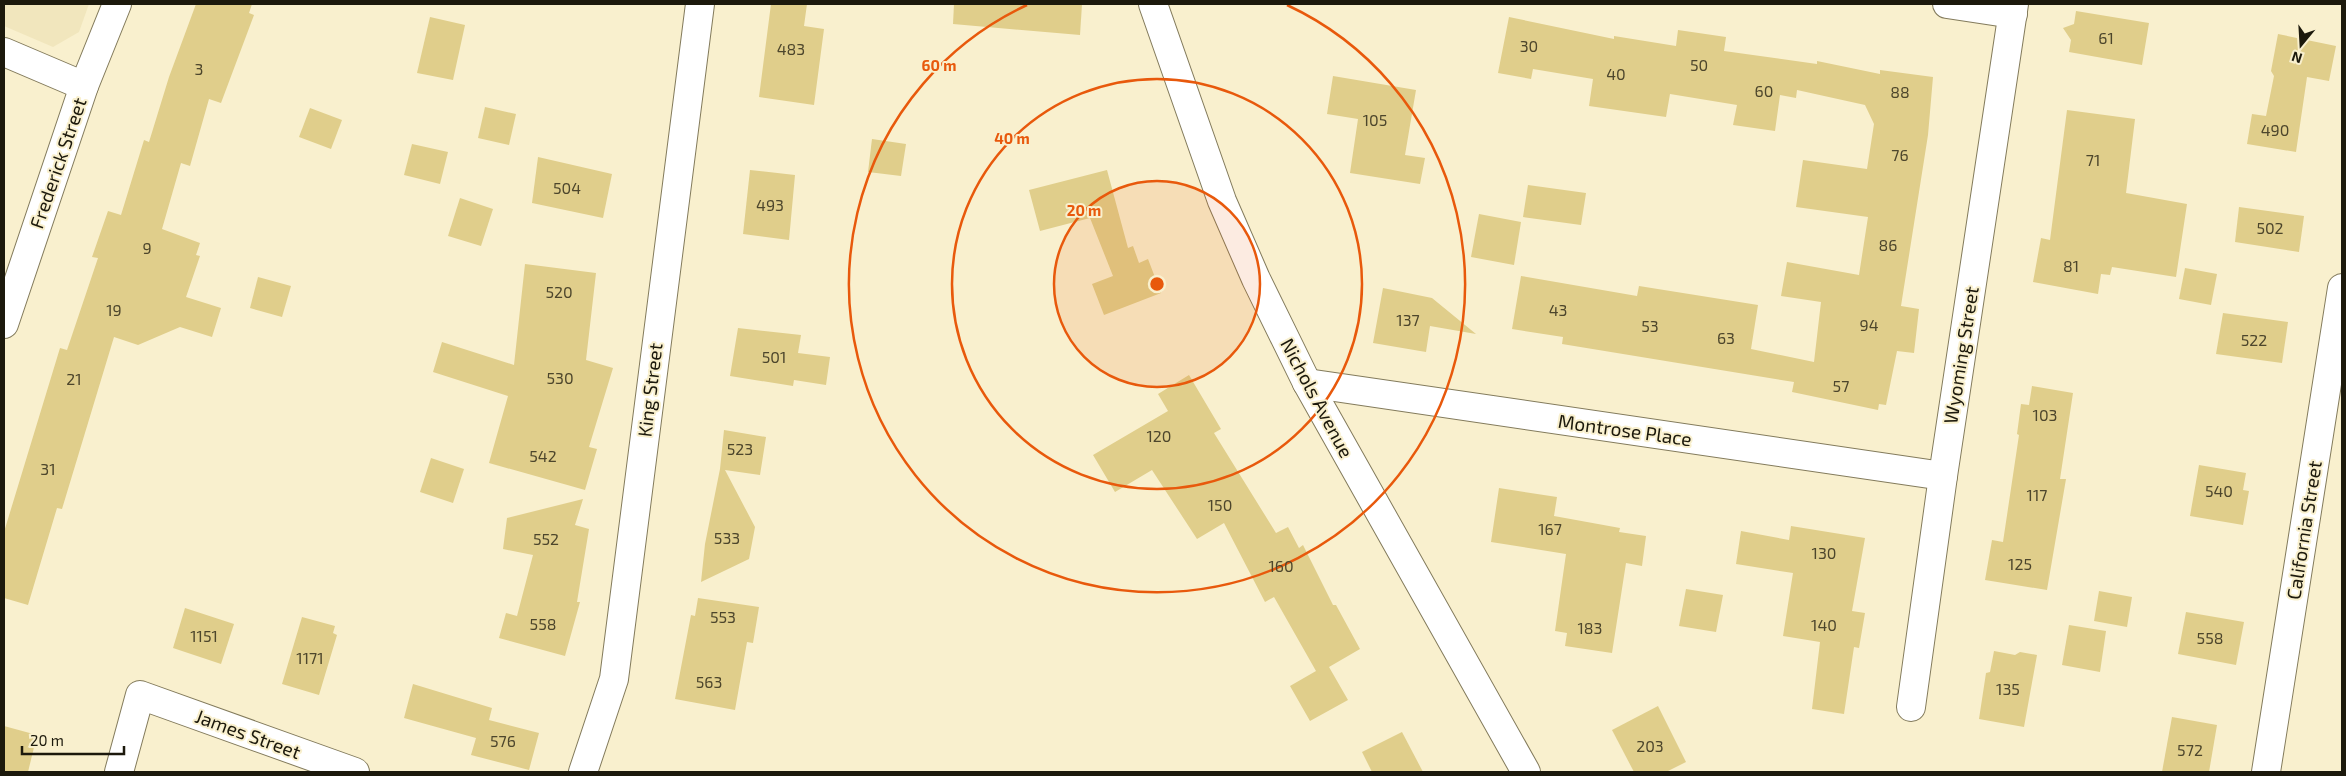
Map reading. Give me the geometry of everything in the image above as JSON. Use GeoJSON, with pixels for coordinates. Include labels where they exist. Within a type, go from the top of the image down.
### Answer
{"type":"FeatureCollection","features":[{"type":"Feature","properties":{"kind":"street","name":"Frederick Street"},"geometry":{"type":"LineString","coordinates":[[4,324],[84,86],[117,4]]}},
{"type":"Feature","properties":{"kind":"street","name":"King Street"},"geometry":{"type":"LineString","coordinates":[[583,772],[614,678],[700,4]]}},
{"type":"Feature","properties":{"kind":"street","name":"Nichols Avenue"},"geometry":{"type":"LineString","coordinates":[[1153,4],[1222,201],[1256,279],[1307,383],[1526,772]]}},
{"type":"Feature","properties":{"kind":"street"},"geometry":{"type":"LineString","coordinates":[[1946,4],[2013,9]]}},
{"type":"Feature","properties":{"kind":"street","name":"Wyoming Street"},"geometry":{"type":"LineString","coordinates":[[1911,707],[1943,476],[2013,9]]}},
{"type":"Feature","properties":{"kind":"street"},"geometry":{"type":"LineString","coordinates":[[4,52],[84,86]]}},
{"type":"Feature","properties":{"kind":"street","name":"California Street"},"geometry":{"type":"LineString","coordinates":[[2266,772],[2342,288]]}},
{"type":"Feature","properties":{"kind":"street","name":"Montrose Place"},"geometry":{"type":"LineString","coordinates":[[1307,383],[1943,476]]}},
{"type":"Feature","properties":{"kind":"street","name":"James Street"},"geometry":{"type":"LineString","coordinates":[[119,772],[140,695],[355,772]]}},
{"type":"Feature","properties":{"kind":"shaded area"},"geometry":{"type":"Polygon","coordinates":[[[4,4],[89,4],[79,32],[53,47],[4,26],[4,4]]]}},
{"type":"Feature","properties":{"kind":"building"},"geometry":{"type":"Polygon","coordinates":[[[196,4],[252,4],[249,13],[254,15],[221,103],[209,99],[190,166],[181,163],[162,229],[200,243],[196,255],[200,256],[186,297],[221,308],[212,337],[180,327],[138,345],[114,337],[62,509],[57,508],[28,605],[4,598],[4,532],[60,348],[67,350],[98,258],[92,257],[108,211],[121,215],[144,140],[149,142],[169,77],[196,4]]]}},
{"type":"Feature","properties":{"kind":"building"},"geometry":{"type":"Polygon","coordinates":[[[771,4],[807,4],[804,26],[824,29],[814,105],[759,97],[771,4]]]}},
{"type":"Feature","properties":{"kind":"building"},"geometry":{"type":"Polygon","coordinates":[[[954,4],[1082,4],[1080,35],[953,24],[954,4]]]}},
{"type":"Feature","properties":{"kind":"building"},"geometry":{"type":"Polygon","coordinates":[[[2076,11],[2149,23],[2142,65],[2069,52],[2071,40],[2063,28],[2074,24],[2076,11]]]}},
{"type":"Feature","properties":{"kind":"building"},"geometry":{"type":"Polygon","coordinates":[[[430,17],[465,25],[453,80],[417,73],[430,17]]]}},
{"type":"Feature","properties":{"kind":"building"},"geometry":{"type":"Polygon","coordinates":[[[1509,17],[1614,39],[1614,36],[1676,46],[1678,30],[1726,37],[1724,51],[1817,64],[1817,61],[1880,74],[1880,70],[1933,77],[1928,135],[1901,306],[1919,309],[1914,353],[1897,351],[1886,405],[1879,404],[1878,410],[1792,392],[1794,382],[1562,344],[1563,337],[1512,329],[1521,276],[1637,296],[1639,286],[1758,305],[1751,349],[1814,362],[1821,302],[1781,296],[1787,262],[1859,275],[1868,217],[1796,207],[1803,160],[1867,169],[1874,124],[1865,105],[1797,90],[1796,98],[1780,95],[1775,131],[1733,125],[1737,105],[1670,94],[1666,117],[1589,106],[1593,79],[1533,69],[1531,79],[1498,73],[1509,17]]]}},
{"type":"Feature","properties":{"kind":"building"},"geometry":{"type":"Polygon","coordinates":[[[2278,34],[2336,46],[2329,81],[2307,77],[2296,152],[2247,144],[2252,114],[2266,116],[2274,76],[2271,71],[2278,34]]]}},
{"type":"Feature","properties":{"kind":"building"},"geometry":{"type":"Polygon","coordinates":[[[1333,76],[1416,90],[1405,155],[1425,158],[1420,184],[1350,173],[1358,119],[1327,114],[1333,76]]]}},
{"type":"Feature","properties":{"kind":"building"},"geometry":{"type":"Polygon","coordinates":[[[485,107],[516,114],[509,145],[478,138],[485,107]]]}},
{"type":"Feature","properties":{"kind":"building"},"geometry":{"type":"Polygon","coordinates":[[[310,108],[342,120],[331,149],[299,137],[310,108]]]}},
{"type":"Feature","properties":{"kind":"building"},"geometry":{"type":"Polygon","coordinates":[[[2067,110],[2135,119],[2126,193],[2187,204],[2176,277],[2112,267],[2110,275],[2101,274],[2098,294],[2033,282],[2041,238],[2050,240],[2067,110]]]}},
{"type":"Feature","properties":{"kind":"building"},"geometry":{"type":"Polygon","coordinates":[[[872,139],[906,144],[901,176],[868,172],[872,139]]]}},
{"type":"Feature","properties":{"kind":"building"},"geometry":{"type":"Polygon","coordinates":[[[412,144],[448,152],[440,184],[404,175],[412,144]]]}},
{"type":"Feature","properties":{"kind":"building"},"geometry":{"type":"Polygon","coordinates":[[[538,157],[612,174],[603,218],[532,203],[538,157]]]}},
{"type":"Feature","properties":{"kind":"building"},"geometry":{"type":"Polygon","coordinates":[[[750,170],[795,175],[789,240],[743,234],[750,170]]]}},
{"type":"Feature","properties":{"kind":"building"},"geometry":{"type":"Polygon","coordinates":[[[1107,170],[1128,248],[1133,246],[1139,263],[1148,259],[1161,293],[1104,315],[1092,284],[1113,276],[1090,218],[1040,231],[1029,190],[1107,170]]]}},
{"type":"Feature","properties":{"kind":"building"},"geometry":{"type":"Polygon","coordinates":[[[1528,185],[1586,193],[1581,225],[1523,217],[1528,185]]]}},
{"type":"Feature","properties":{"kind":"building"},"geometry":{"type":"Polygon","coordinates":[[[460,198],[493,209],[481,246],[448,236],[460,198]]]}},
{"type":"Feature","properties":{"kind":"building"},"geometry":{"type":"Polygon","coordinates":[[[2239,207],[2304,216],[2299,252],[2235,242],[2239,207]]]}},
{"type":"Feature","properties":{"kind":"building"},"geometry":{"type":"Polygon","coordinates":[[[1479,214],[1521,222],[1514,265],[1471,257],[1479,214]]]}},
{"type":"Feature","properties":{"kind":"building"},"geometry":{"type":"Polygon","coordinates":[[[525,264],[596,273],[586,360],[613,368],[589,447],[597,449],[585,490],[489,463],[508,396],[433,372],[442,342],[514,365],[525,264]]]}},
{"type":"Feature","properties":{"kind":"building"},"geometry":{"type":"Polygon","coordinates":[[[2185,268],[2217,274],[2211,305],[2179,299],[2185,268]]]}},
{"type":"Feature","properties":{"kind":"building"},"geometry":{"type":"Polygon","coordinates":[[[258,277],[291,286],[282,317],[250,308],[258,277]]]}},
{"type":"Feature","properties":{"kind":"building"},"geometry":{"type":"Polygon","coordinates":[[[1383,288],[1432,298],[1476,334],[1430,326],[1426,352],[1373,343],[1383,288]]]}},
{"type":"Feature","properties":{"kind":"building"},"geometry":{"type":"Polygon","coordinates":[[[2223,313],[2288,322],[2282,363],[2216,354],[2223,313]]]}},
{"type":"Feature","properties":{"kind":"building"},"geometry":{"type":"Polygon","coordinates":[[[738,328],[801,335],[798,353],[830,357],[826,385],[794,380],[793,386],[730,376],[738,328]]]}},
{"type":"Feature","properties":{"kind":"building"},"geometry":{"type":"Polygon","coordinates":[[[1189,375],[1221,429],[1214,433],[1276,533],[1288,527],[1299,548],[1303,545],[1333,605],[1336,605],[1360,649],[1329,667],[1348,700],[1310,721],[1290,686],[1316,671],[1274,597],[1265,602],[1224,523],[1197,539],[1152,470],[1115,492],[1093,455],[1168,411],[1158,394],[1189,375]]]}},
{"type":"Feature","properties":{"kind":"building"},"geometry":{"type":"Polygon","coordinates":[[[2032,386],[2073,393],[2060,479],[2066,479],[2047,590],[1985,580],[1992,540],[2003,542],[2019,435],[2017,434],[2021,404],[2029,405],[2032,386]]]}},
{"type":"Feature","properties":{"kind":"building"},"geometry":{"type":"Polygon","coordinates":[[[724,430],[766,437],[760,475],[725,470],[755,527],[749,559],[701,582],[705,544],[720,469],[724,430]]]}},
{"type":"Feature","properties":{"kind":"building"},"geometry":{"type":"Polygon","coordinates":[[[431,458],[464,469],[453,503],[420,492],[431,458]]]}},
{"type":"Feature","properties":{"kind":"building"},"geometry":{"type":"Polygon","coordinates":[[[2199,465],[2246,473],[2243,490],[2249,491],[2243,525],[2190,516],[2199,465]]]}},
{"type":"Feature","properties":{"kind":"building"},"geometry":{"type":"Polygon","coordinates":[[[1499,488],[1557,497],[1554,516],[1620,528],[1619,532],[1646,536],[1642,566],[1626,563],[1612,653],[1565,646],[1567,633],[1555,631],[1566,554],[1491,542],[1499,488]]]}},
{"type":"Feature","properties":{"kind":"building"},"geometry":{"type":"Polygon","coordinates":[[[583,499],[575,525],[589,529],[577,602],[580,602],[565,656],[499,638],[506,613],[517,616],[533,555],[503,549],[507,518],[583,499]]]}},
{"type":"Feature","properties":{"kind":"building"},"geometry":{"type":"Polygon","coordinates":[[[1791,526],[1865,538],[1852,611],[1865,613],[1859,648],[1854,647],[1844,714],[1812,709],[1820,642],[1783,636],[1793,573],[1736,564],[1741,531],[1789,540],[1791,526]]]}},
{"type":"Feature","properties":{"kind":"building"},"geometry":{"type":"Polygon","coordinates":[[[1686,589],[1723,595],[1716,632],[1679,626],[1686,589]]]}},
{"type":"Feature","properties":{"kind":"building"},"geometry":{"type":"Polygon","coordinates":[[[2099,591],[2132,597],[2127,627],[2094,621],[2099,591]]]}},
{"type":"Feature","properties":{"kind":"building"},"geometry":{"type":"Polygon","coordinates":[[[698,598],[759,607],[753,643],[747,642],[735,710],[675,699],[691,615],[695,616],[698,598]]]}},
{"type":"Feature","properties":{"kind":"building"},"geometry":{"type":"Polygon","coordinates":[[[185,608],[234,624],[221,664],[173,648],[185,608]]]}},
{"type":"Feature","properties":{"kind":"building"},"geometry":{"type":"Polygon","coordinates":[[[2186,612],[2244,622],[2236,665],[2178,654],[2186,612]]]}},
{"type":"Feature","properties":{"kind":"building"},"geometry":{"type":"Polygon","coordinates":[[[302,617],[335,626],[333,633],[337,635],[319,695],[282,684],[302,617]]]}},
{"type":"Feature","properties":{"kind":"building"},"geometry":{"type":"Polygon","coordinates":[[[2069,625],[2106,631],[2100,672],[2062,665],[2069,625]]]}},
{"type":"Feature","properties":{"kind":"building"},"geometry":{"type":"Polygon","coordinates":[[[1994,651],[2015,655],[2020,652],[2037,655],[2024,727],[1979,719],[1986,673],[1990,672],[1994,651]]]}},
{"type":"Feature","properties":{"kind":"building"},"geometry":{"type":"Polygon","coordinates":[[[413,684],[492,708],[489,720],[539,733],[529,770],[471,755],[476,738],[404,718],[413,684]]]}},
{"type":"Feature","properties":{"kind":"building"},"geometry":{"type":"Polygon","coordinates":[[[1658,706],[1686,762],[1666,772],[1634,772],[1612,730],[1658,706]]]}},
{"type":"Feature","properties":{"kind":"building"},"geometry":{"type":"Polygon","coordinates":[[[2172,717],[2217,725],[2209,772],[2162,772],[2172,717]]]}},
{"type":"Feature","properties":{"kind":"building"},"geometry":{"type":"Polygon","coordinates":[[[4,726],[37,735],[28,772],[4,772],[4,726]]]}},
{"type":"Feature","properties":{"kind":"building"},"geometry":{"type":"Polygon","coordinates":[[[1402,732],[1423,772],[1372,772],[1362,752],[1402,732]]]}}]}
